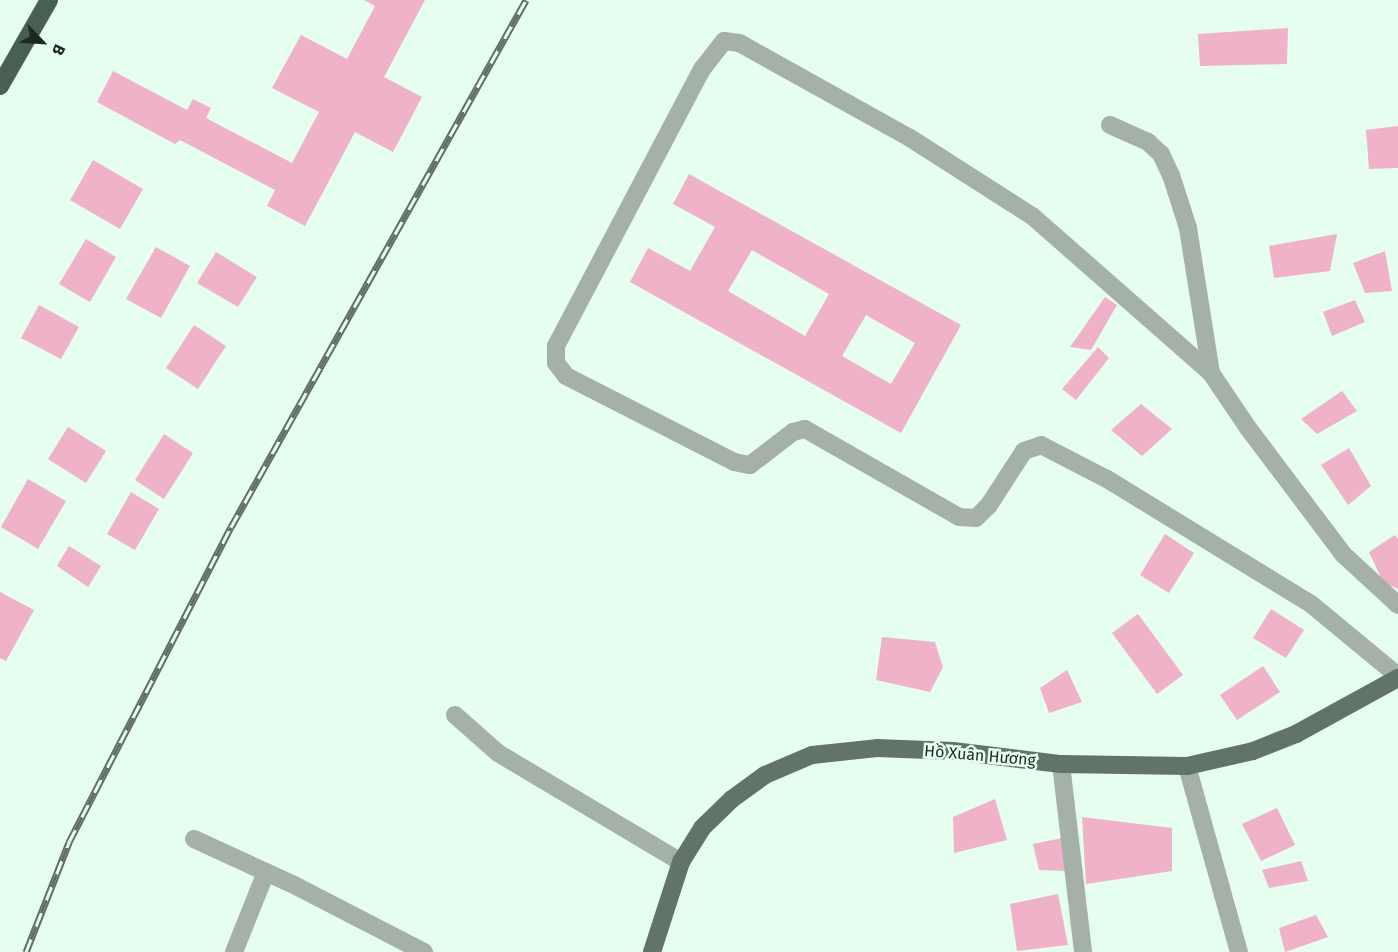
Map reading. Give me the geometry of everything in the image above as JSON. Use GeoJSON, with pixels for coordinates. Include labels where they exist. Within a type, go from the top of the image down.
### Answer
{"type":"FeatureCollection","features":[{"type":"Feature","properties":{"kind":"highway"},"geometry":{"type":"LineString","coordinates":[[0,86],[49,0]]}},
{"type":"Feature","properties":{"kind":"main road","name":"Hồ Xuân Hương"},"geometry":{"type":"LineString","coordinates":[[652,952],[681,862],[702,828],[732,799],[765,776],[812,755],[877,748],[953,751],[1061,764],[1187,766],[1253,751],[1296,734],[1398,677]]}},
{"type":"Feature","properties":{"kind":"street"},"geometry":{"type":"LineString","coordinates":[[1398,605],[1343,554],[1248,428],[1211,373],[1032,216],[910,138],[739,43],[724,41],[702,69],[657,150],[556,346],[556,363],[566,376],[734,462],[750,465],[793,432],[805,429],[959,516],[976,518],[989,506],[1024,451],[1041,445],[1107,479],[1311,604],[1398,677]]}},
{"type":"Feature","properties":{"kind":"street"},"geometry":{"type":"LineString","coordinates":[[1110,125],[1148,142],[1161,154],[1171,175],[1188,228],[1211,373]]}},
{"type":"Feature","properties":{"kind":"street"},"geometry":{"type":"LineString","coordinates":[[455,715],[498,753],[681,862]]}},
{"type":"Feature","properties":{"kind":"street"},"geometry":{"type":"LineString","coordinates":[[1061,764],[1083,952]]}},
{"type":"Feature","properties":{"kind":"street"},"geometry":{"type":"LineString","coordinates":[[1187,766],[1239,952]]}},
{"type":"Feature","properties":{"kind":"street"},"geometry":{"type":"LineString","coordinates":[[194,839],[266,872],[424,952]]}},
{"type":"Feature","properties":{"kind":"street"},"geometry":{"type":"LineString","coordinates":[[234,952],[266,872]]}},
{"type":"Feature","properties":{"kind":"building"},"geometry":{"type":"Polygon","coordinates":[[[364,0],[425,0],[384,77],[422,97],[393,152],[355,132],[305,226],[267,206],[275,190],[180,140],[175,144],[97,102],[113,71],[187,110],[193,99],[211,108],[206,118],[292,163],[319,112],[272,88],[301,35],[347,59],[375,6],[364,0]]]}},
{"type":"Feature","properties":{"kind":"building"},"geometry":{"type":"Polygon","coordinates":[[[1288,28],[1287,64],[1200,66],[1198,34],[1288,28]]]}},
{"type":"Feature","properties":{"kind":"building"},"geometry":{"type":"Polygon","coordinates":[[[1398,126],[1398,168],[1369,169],[1366,130],[1398,126]]]}},
{"type":"Feature","properties":{"kind":"building"},"geometry":{"type":"Polygon","coordinates":[[[93,160],[143,189],[120,229],[70,200],[93,160]]]}},
{"type":"Feature","properties":{"kind":"building"},"geometry":{"type":"Polygon","coordinates":[[[689,174],[961,325],[901,433],[630,282],[648,248],[690,271],[715,227],[673,204],[689,174]],[[752,250],[728,291],[805,336],[829,294],[752,250]],[[866,315],[842,356],[891,384],[915,343],[866,315]]]}},
{"type":"Feature","properties":{"kind":"building"},"geometry":{"type":"Polygon","coordinates":[[[1337,234],[1330,271],[1274,278],[1269,246],[1337,234]]]}},
{"type":"Feature","properties":{"kind":"building"},"geometry":{"type":"Polygon","coordinates":[[[86,239],[116,257],[90,302],[59,284],[86,239]]]}},
{"type":"Feature","properties":{"kind":"building"},"geometry":{"type":"Polygon","coordinates":[[[156,247],[190,266],[161,318],[126,299],[156,247]]]}},
{"type":"Feature","properties":{"kind":"building"},"geometry":{"type":"Polygon","coordinates":[[[1385,251],[1392,291],[1365,293],[1353,263],[1385,251]]]}},
{"type":"Feature","properties":{"kind":"building"},"geometry":{"type":"Polygon","coordinates":[[[216,252],[257,277],[238,307],[197,283],[216,252]]]}},
{"type":"Feature","properties":{"kind":"building"},"geometry":{"type":"Polygon","coordinates":[[[1105,297],[1117,305],[1091,350],[1070,347],[1105,297]]]}},
{"type":"Feature","properties":{"kind":"building"},"geometry":{"type":"Polygon","coordinates":[[[1355,300],[1365,322],[1332,336],[1323,312],[1355,300]]]}},
{"type":"Feature","properties":{"kind":"building"},"geometry":{"type":"Polygon","coordinates":[[[39,305],[79,327],[61,359],[21,338],[39,305]]]}},
{"type":"Feature","properties":{"kind":"building"},"geometry":{"type":"Polygon","coordinates":[[[194,325],[226,346],[198,389],[166,368],[194,325]]]}},
{"type":"Feature","properties":{"kind":"building"},"geometry":{"type":"Polygon","coordinates":[[[1098,347],[1109,358],[1076,400],[1062,389],[1098,347]]]}},
{"type":"Feature","properties":{"kind":"building"},"geometry":{"type":"Polygon","coordinates":[[[1342,391],[1357,411],[1317,434],[1301,419],[1342,391]]]}},
{"type":"Feature","properties":{"kind":"building"},"geometry":{"type":"Polygon","coordinates":[[[1141,404],[1172,429],[1142,456],[1111,430],[1141,404]]]}},
{"type":"Feature","properties":{"kind":"building"},"geometry":{"type":"Polygon","coordinates":[[[68,427],[106,451],[86,483],[48,459],[68,427]]]}},
{"type":"Feature","properties":{"kind":"building"},"geometry":{"type":"Polygon","coordinates":[[[164,434],[193,453],[164,499],[135,480],[164,434]]]}},
{"type":"Feature","properties":{"kind":"building"},"geometry":{"type":"Polygon","coordinates":[[[1349,448],[1371,486],[1348,505],[1321,465],[1349,448]]]}},
{"type":"Feature","properties":{"kind":"building"},"geometry":{"type":"Polygon","coordinates":[[[28,479],[66,501],[38,549],[1,527],[28,479]]]}},
{"type":"Feature","properties":{"kind":"building"},"geometry":{"type":"Polygon","coordinates":[[[131,492],[159,509],[135,550],[107,534],[131,492]]]}},
{"type":"Feature","properties":{"kind":"building"},"geometry":{"type":"Polygon","coordinates":[[[1165,534],[1194,553],[1169,593],[1140,575],[1165,534]]]}},
{"type":"Feature","properties":{"kind":"building"},"geometry":{"type":"Polygon","coordinates":[[[1395,535],[1398,539],[1398,589],[1383,582],[1369,552],[1395,535]]]}},
{"type":"Feature","properties":{"kind":"building"},"geometry":{"type":"Polygon","coordinates":[[[69,546],[101,566],[88,587],[57,566],[69,546]]]}},
{"type":"Feature","properties":{"kind":"building"},"geometry":{"type":"Polygon","coordinates":[[[0,592],[34,610],[6,661],[0,658],[0,592]]]}},
{"type":"Feature","properties":{"kind":"building"},"geometry":{"type":"Polygon","coordinates":[[[1271,609],[1304,630],[1286,658],[1253,638],[1271,609]]]}},
{"type":"Feature","properties":{"kind":"building"},"geometry":{"type":"Polygon","coordinates":[[[1138,614],[1183,675],[1157,694],[1112,633],[1138,614]]]}},
{"type":"Feature","properties":{"kind":"building"},"geometry":{"type":"Polygon","coordinates":[[[882,637],[935,642],[943,667],[930,692],[876,680],[882,637]]]}},
{"type":"Feature","properties":{"kind":"building"},"geometry":{"type":"Polygon","coordinates":[[[1263,666],[1280,692],[1237,720],[1220,695],[1263,666]]]}},
{"type":"Feature","properties":{"kind":"building"},"geometry":{"type":"Polygon","coordinates":[[[1067,670],[1082,702],[1049,713],[1040,688],[1067,670]]]}},
{"type":"Feature","properties":{"kind":"building"},"geometry":{"type":"Polygon","coordinates":[[[995,799],[1007,840],[954,853],[953,817],[995,799]]]}},
{"type":"Feature","properties":{"kind":"building"},"geometry":{"type":"Polygon","coordinates":[[[1277,808],[1295,845],[1261,861],[1242,824],[1277,808]]]}},
{"type":"Feature","properties":{"kind":"building"},"geometry":{"type":"Polygon","coordinates":[[[1082,817],[1172,828],[1172,871],[1086,884],[1082,817]]]}},
{"type":"Feature","properties":{"kind":"building"},"geometry":{"type":"Polygon","coordinates":[[[1067,837],[1065,871],[1039,870],[1033,844],[1067,837]]]}},
{"type":"Feature","properties":{"kind":"building"},"geometry":{"type":"Polygon","coordinates":[[[1301,861],[1308,881],[1269,888],[1262,870],[1301,861]]]}},
{"type":"Feature","properties":{"kind":"building"},"geometry":{"type":"Polygon","coordinates":[[[1058,894],[1068,945],[1017,951],[1010,904],[1058,894]]]}},
{"type":"Feature","properties":{"kind":"building"},"geometry":{"type":"Polygon","coordinates":[[[1316,915],[1328,937],[1285,952],[1279,928],[1316,915]]]}},
{"type":"Feature","properties":{"kind":"railway"},"geometry":{"type":"LineString","coordinates":[[26,952],[69,842],[231,527],[526,0]]}}]}
